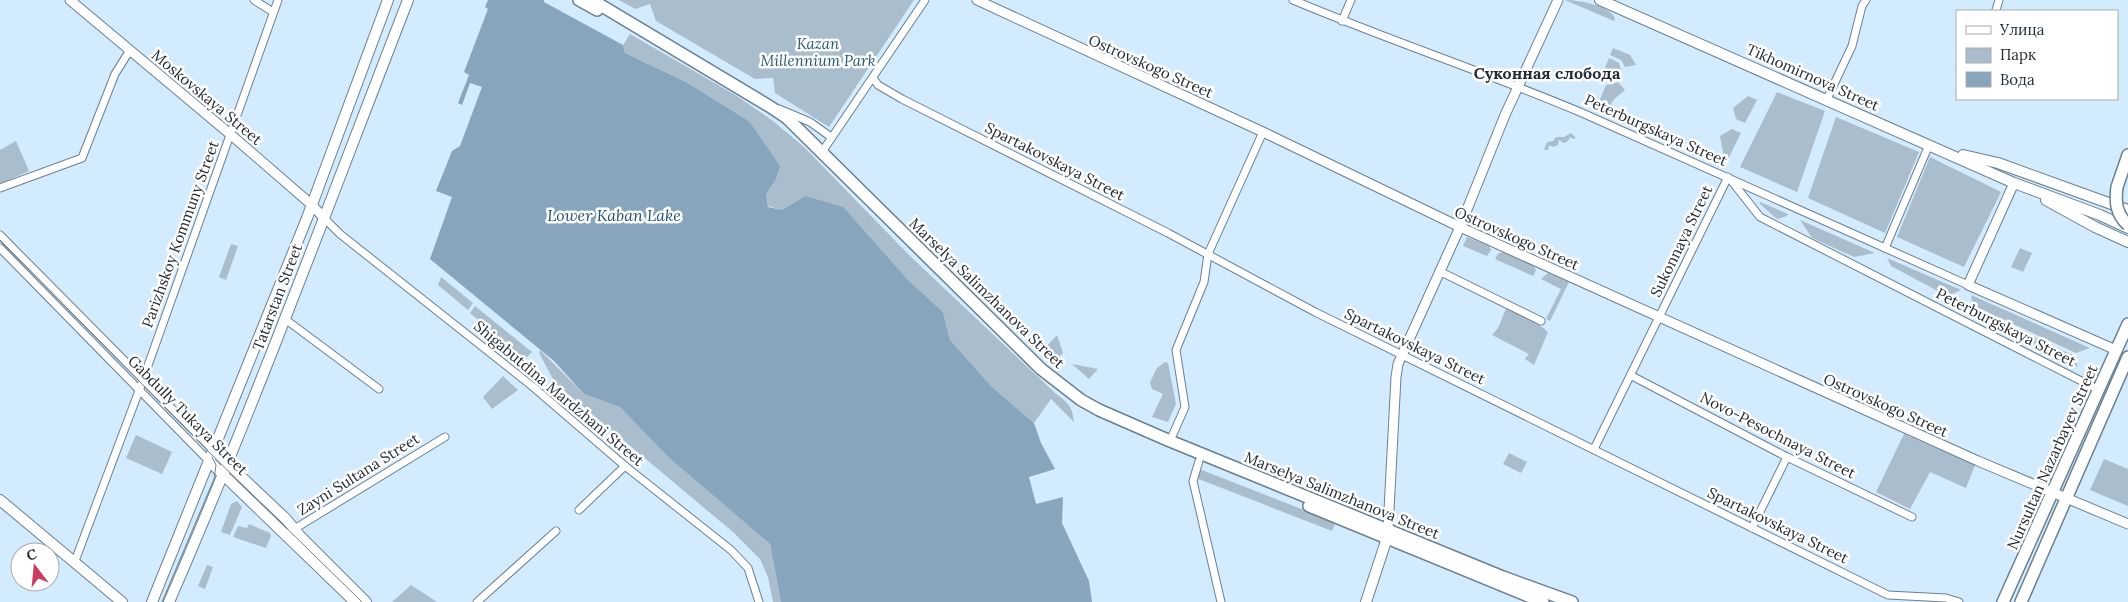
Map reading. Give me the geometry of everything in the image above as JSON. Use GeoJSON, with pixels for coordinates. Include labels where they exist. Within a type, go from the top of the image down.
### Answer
{"type":"FeatureCollection","features":[{"type":"Feature","properties":{"kind":"main road","name":"Tatarstan Street"},"geometry":{"type":"LineString","coordinates":[[152,602],[312,205],[388,0]]}},
{"type":"Feature","properties":{"kind":"main road","name":"Tatarstan Street"},"geometry":{"type":"LineString","coordinates":[[168,602],[225,469],[285,320],[408,0]]}},
{"type":"Feature","properties":{"kind":"main road"},"geometry":{"type":"LineString","coordinates":[[579,0],[774,116],[1026,363],[1080,406],[1116,427],[1387,533],[1543,602]]}},
{"type":"Feature","properties":{"kind":"main road","name":"Marselya Salimzhanova Street"},"geometry":{"type":"LineString","coordinates":[[592,0],[787,118],[1041,369],[1081,400],[1098,410],[1387,533],[1572,602]]}},
{"type":"Feature","properties":{"kind":"main road","name":"Tikhomirnova Street"},"geometry":{"type":"LineString","coordinates":[[1600,0],[2014,182]]}},
{"type":"Feature","properties":{"kind":"main road"},"geometry":{"type":"LineString","coordinates":[[1945,152],[1998,163],[2128,210]]}},
{"type":"Feature","properties":{"kind":"main road"},"geometry":{"type":"LineString","coordinates":[[2128,155],[2117,187],[2117,207],[2128,226]]}},
{"type":"Feature","properties":{"kind":"main road"},"geometry":{"type":"LineString","coordinates":[[2014,182],[2128,226]]}},
{"type":"Feature","properties":{"kind":"main road"},"geometry":{"type":"LineString","coordinates":[[2014,182],[2095,227],[2128,242]]}},
{"type":"Feature","properties":{"kind":"main road","name":"Nursultan Nazarbayev Street"},"geometry":{"type":"LineString","coordinates":[[2003,602],[2128,324]]}},
{"type":"Feature","properties":{"kind":"main road","name":"Nursultan Nazarbayev Street"},"geometry":{"type":"LineString","coordinates":[[2021,602],[2128,357]]}},
{"type":"Feature","properties":{"kind":"main road","name":"Gabdully Tukaya Street"},"geometry":{"type":"LineString","coordinates":[[214,451],[225,469]]}},
{"type":"Feature","properties":{"kind":"main road","name":"Gabdully Tukaya Street"},"geometry":{"type":"LineString","coordinates":[[210,462],[251,484],[286,519],[290,532],[355,602]]}},
{"type":"Feature","properties":{"kind":"main road"},"geometry":{"type":"LineString","coordinates":[[0,500],[122,602]]}},
{"type":"Feature","properties":{"kind":"main road","name":"Gabdully Tukaya Street"},"geometry":{"type":"LineString","coordinates":[[290,532],[366,602]]}},
{"type":"Feature","properties":{"kind":"main road"},"geometry":{"type":"LineString","coordinates":[[1366,602],[1387,533]]}},
{"type":"Feature","properties":{"kind":"street","name":"Moskovskaya Street"},"geometry":{"type":"LineString","coordinates":[[70,0],[230,134],[312,205],[324,218]]}},
{"type":"Feature","properties":{"kind":"street"},"geometry":{"type":"LineString","coordinates":[[254,0],[273,12]]}},
{"type":"Feature","properties":{"kind":"street","name":"Parizhskoy Kommuny Street"},"geometry":{"type":"LineString","coordinates":[[75,561],[140,388],[278,0]]}},
{"type":"Feature","properties":{"kind":"street"},"geometry":{"type":"LineString","coordinates":[[822,152],[925,0]]}},
{"type":"Feature","properties":{"kind":"street","name":"Ostrovskogo Street"},"geometry":{"type":"LineString","coordinates":[[977,0],[1263,132],[1460,227],[1659,318],[1978,462],[2128,524]]}},
{"type":"Feature","properties":{"kind":"street","name":"Peterburgskaya Street"},"geometry":{"type":"LineString","coordinates":[[1293,0],[1342,21],[1519,86],[2116,350]]}},
{"type":"Feature","properties":{"kind":"street"},"geometry":{"type":"LineString","coordinates":[[1342,21],[1351,0]]}},
{"type":"Feature","properties":{"kind":"street"},"geometry":{"type":"LineString","coordinates":[[1387,533],[1396,377],[1402,354],[1460,227],[1519,86],[1558,0]]}},
{"type":"Feature","properties":{"kind":"street"},"geometry":{"type":"LineString","coordinates":[[1827,99],[1852,46],[1862,6],[1866,0]]}},
{"type":"Feature","properties":{"kind":"street"},"geometry":{"type":"LineString","coordinates":[[1996,10],[1999,0]]}},
{"type":"Feature","properties":{"kind":"street"},"geometry":{"type":"LineString","coordinates":[[0,188],[82,158],[115,74],[130,50]]}},
{"type":"Feature","properties":{"kind":"street","name":"Spartakovskaya Street"},"geometry":{"type":"LineString","coordinates":[[873,78],[878,85],[902,99],[1208,254],[1290,299],[1888,595],[1946,598],[1959,602]]}},
{"type":"Feature","properties":{"kind":"street"},"geometry":{"type":"LineString","coordinates":[[769,106],[795,114],[831,137]]}},
{"type":"Feature","properties":{"kind":"street"},"geometry":{"type":"LineString","coordinates":[[1170,441],[1185,407],[1176,350],[1204,282],[1208,254],[1263,132]]}},
{"type":"Feature","properties":{"kind":"street"},"geometry":{"type":"LineString","coordinates":[[1885,248],[1929,145]]}},
{"type":"Feature","properties":{"kind":"street","name":"Peterburgskaya Street"},"geometry":{"type":"LineString","coordinates":[[1728,177],[1760,217],[2099,390]]}},
{"type":"Feature","properties":{"kind":"street","name":"Sukonnaya Street"},"geometry":{"type":"LineString","coordinates":[[1632,376],[1728,177]]}},
{"type":"Feature","properties":{"kind":"street"},"geometry":{"type":"LineString","coordinates":[[1968,285],[2014,182]]}},
{"type":"Feature","properties":{"kind":"street","name":"Shigabutdina Mardzhani Street"},"geometry":{"type":"LineString","coordinates":[[324,218],[340,234],[532,386],[625,466],[731,550],[748,568],[759,602]]}},
{"type":"Feature","properties":{"kind":"street","name":"Gabdully Tukaya Street"},"geometry":{"type":"LineString","coordinates":[[0,235],[214,451]]}},
{"type":"Feature","properties":{"kind":"street","name":"Gabdully Tukaya Street"},"geometry":{"type":"LineString","coordinates":[[0,248],[140,388],[210,462]]}},
{"type":"Feature","properties":{"kind":"street"},"geometry":{"type":"LineString","coordinates":[[1439,271],[1541,321]]}},
{"type":"Feature","properties":{"kind":"street"},"geometry":{"type":"LineString","coordinates":[[285,320],[379,389]]}},
{"type":"Feature","properties":{"kind":"street"},"geometry":{"type":"LineString","coordinates":[[1594,450],[1632,376]]}},
{"type":"Feature","properties":{"kind":"street","name":"Novo-Pesochnaya Street"},"geometry":{"type":"LineString","coordinates":[[1632,376],[1787,457],[1912,517]]}},
{"type":"Feature","properties":{"kind":"street","name":"Zayni Sultana Street"},"geometry":{"type":"LineString","coordinates":[[290,532],[445,437]]}},
{"type":"Feature","properties":{"kind":"street"},"geometry":{"type":"LineString","coordinates":[[1752,528],[1787,457]]}},
{"type":"Feature","properties":{"kind":"street"},"geometry":{"type":"LineString","coordinates":[[1199,460],[1193,481],[1221,602]]}},
{"type":"Feature","properties":{"kind":"street"},"geometry":{"type":"LineString","coordinates":[[579,510],[625,466]]}},
{"type":"Feature","properties":{"kind":"street"},"geometry":{"type":"LineString","coordinates":[[477,602],[556,531]]}},
{"type":"Feature","properties":{"kind":"green space","name":"Kazan Millennium Park"},"geometry":{"type":"Polygon","coordinates":[[[619,0],[914,0],[829,127],[775,93],[773,78],[755,79],[656,21],[650,4],[635,9],[619,0]]]}},
{"type":"Feature","properties":{"kind":"green space"},"geometry":{"type":"Polygon","coordinates":[[[1565,0],[1585,2],[1600,7],[1611,13],[1615,18],[1614,21],[1565,0]]]}},
{"type":"Feature","properties":{"kind":"green space"},"geometry":{"type":"Polygon","coordinates":[[[630,34],[737,96],[773,121],[804,147],[910,256],[1066,402],[1071,408],[1074,422],[1051,399],[1034,423],[992,387],[950,340],[943,312],[906,278],[805,196],[782,210],[768,206],[766,194],[775,181],[749,121],[686,82],[625,53],[623,45],[630,34]]]}},
{"type":"Feature","properties":{"kind":"green space"},"geometry":{"type":"Polygon","coordinates":[[[1613,48],[1630,55],[1636,65],[1625,67],[1621,60],[1610,55],[1613,48]]]}},
{"type":"Feature","properties":{"kind":"green space"},"geometry":{"type":"Polygon","coordinates":[[[1609,58],[1619,63],[1621,71],[1619,77],[1612,81],[1601,78],[1609,58]]]}},
{"type":"Feature","properties":{"kind":"green space"},"geometry":{"type":"Polygon","coordinates":[[[1618,82],[1625,90],[1610,106],[1599,102],[1606,85],[1618,82]]]}},
{"type":"Feature","properties":{"kind":"green space"},"geometry":{"type":"Polygon","coordinates":[[[1777,92],[1825,111],[1797,192],[1740,167],[1777,92]]]}},
{"type":"Feature","properties":{"kind":"green space"},"geometry":{"type":"Polygon","coordinates":[[[1748,96],[1757,100],[1745,123],[1736,119],[1733,108],[1748,96]]]}},
{"type":"Feature","properties":{"kind":"green space"},"geometry":{"type":"Polygon","coordinates":[[[1836,117],[1919,152],[1885,233],[1808,198],[1836,117]]]}},
{"type":"Feature","properties":{"kind":"green space"},"geometry":{"type":"Polygon","coordinates":[[[1732,129],[1741,133],[1728,159],[1724,157],[1720,136],[1732,129]]]}},
{"type":"Feature","properties":{"kind":"green space"},"geometry":{"type":"Polygon","coordinates":[[[1571,133],[1576,138],[1570,137],[1564,143],[1559,140],[1558,145],[1553,147],[1549,145],[1548,150],[1544,150],[1547,142],[1553,141],[1556,137],[1564,137],[1571,133]]]}},
{"type":"Feature","properties":{"kind":"green space"},"geometry":{"type":"Polygon","coordinates":[[[16,141],[29,171],[0,184],[0,150],[16,141]]]}},
{"type":"Feature","properties":{"kind":"green space"},"geometry":{"type":"Polygon","coordinates":[[[1930,157],[2001,192],[1964,267],[1897,237],[1930,157]]]}},
{"type":"Feature","properties":{"kind":"green space"},"geometry":{"type":"Polygon","coordinates":[[[1760,202],[1788,214],[1777,219],[1760,202]]]}},
{"type":"Feature","properties":{"kind":"green space"},"geometry":{"type":"Polygon","coordinates":[[[1800,220],[1875,253],[1854,257],[1812,238],[1800,220]]]}},
{"type":"Feature","properties":{"kind":"green space"},"geometry":{"type":"Polygon","coordinates":[[[1467,237],[1489,246],[1491,250],[1487,256],[1463,246],[1467,237]]]}},
{"type":"Feature","properties":{"kind":"green space"},"geometry":{"type":"Polygon","coordinates":[[[231,244],[238,246],[226,280],[219,277],[231,244]]]}},
{"type":"Feature","properties":{"kind":"green space"},"geometry":{"type":"Polygon","coordinates":[[[2020,248],[2032,253],[2023,272],[2011,267],[2020,248]]]}},
{"type":"Feature","properties":{"kind":"green space"},"geometry":{"type":"Polygon","coordinates":[[[1503,252],[1533,265],[1536,270],[1533,276],[1495,259],[1498,254],[1503,252]]]}},
{"type":"Feature","properties":{"kind":"green space"},"geometry":{"type":"Polygon","coordinates":[[[1887,258],[1961,290],[1945,295],[1891,266],[1887,258]]]}},
{"type":"Feature","properties":{"kind":"green space"},"geometry":{"type":"Polygon","coordinates":[[[1548,273],[1569,282],[1550,321],[1546,319],[1561,289],[1541,279],[1548,273]]]}},
{"type":"Feature","properties":{"kind":"green space"},"geometry":{"type":"Polygon","coordinates":[[[441,277],[473,303],[468,310],[438,285],[441,277]]]}},
{"type":"Feature","properties":{"kind":"green space"},"geometry":{"type":"Polygon","coordinates":[[[1971,295],[2090,348],[2076,353],[1972,305],[1971,295]]]}},
{"type":"Feature","properties":{"kind":"green space"},"geometry":{"type":"Polygon","coordinates":[[[475,306],[532,352],[525,359],[470,313],[475,306]]]}},
{"type":"Feature","properties":{"kind":"green space"},"geometry":{"type":"Polygon","coordinates":[[[1971,308],[2075,356],[2078,367],[1964,313],[1971,308]]]}},
{"type":"Feature","properties":{"kind":"green space"},"geometry":{"type":"Polygon","coordinates":[[[1506,309],[1536,322],[1548,332],[1534,365],[1525,359],[1529,354],[1492,335],[1498,328],[1506,309]]]}},
{"type":"Feature","properties":{"kind":"green space"},"geometry":{"type":"Polygon","coordinates":[[[1057,335],[1063,353],[1058,358],[1047,346],[1057,335]]]}},
{"type":"Feature","properties":{"kind":"green space"},"geometry":{"type":"Polygon","coordinates":[[[540,350],[584,394],[620,407],[668,457],[770,544],[781,602],[773,602],[768,577],[760,559],[733,532],[555,383],[539,353],[540,350]]]}},
{"type":"Feature","properties":{"kind":"green space"},"geometry":{"type":"Polygon","coordinates":[[[1165,362],[1168,363],[1176,404],[1168,422],[1152,417],[1163,394],[1152,389],[1150,382],[1157,368],[1165,362]]]}},
{"type":"Feature","properties":{"kind":"green space"},"geometry":{"type":"Polygon","coordinates":[[[1072,364],[1098,369],[1089,379],[1072,364]]]}},
{"type":"Feature","properties":{"kind":"green space"},"geometry":{"type":"Polygon","coordinates":[[[503,376],[518,390],[492,409],[483,397],[503,376]]]}},
{"type":"Feature","properties":{"kind":"green space"},"geometry":{"type":"Polygon","coordinates":[[[1904,434],[1975,465],[1966,488],[1930,472],[1910,509],[1876,492],[1904,434]]]}},
{"type":"Feature","properties":{"kind":"green space"},"geometry":{"type":"Polygon","coordinates":[[[136,435],[172,452],[162,474],[126,458],[136,435]]]}},
{"type":"Feature","properties":{"kind":"green space"},"geometry":{"type":"Polygon","coordinates":[[[1509,453],[1527,462],[1521,473],[1503,464],[1509,453]]]}},
{"type":"Feature","properties":{"kind":"green space"},"geometry":{"type":"Polygon","coordinates":[[[2104,459],[2128,469],[2128,506],[2090,490],[2104,459]]]}},
{"type":"Feature","properties":{"kind":"green space"},"geometry":{"type":"Polygon","coordinates":[[[1202,470],[1332,521],[1335,524],[1332,531],[1196,478],[1198,472],[1202,470]]]}},
{"type":"Feature","properties":{"kind":"green space"},"geometry":{"type":"Polygon","coordinates":[[[1311,485],[1373,508],[1370,517],[1358,513],[1311,485]]]}},
{"type":"Feature","properties":{"kind":"green space"},"geometry":{"type":"Polygon","coordinates":[[[237,501],[242,507],[230,535],[221,532],[231,504],[237,501]]]}},
{"type":"Feature","properties":{"kind":"green space"},"geometry":{"type":"Polygon","coordinates":[[[249,524],[270,533],[271,536],[266,548],[233,537],[238,526],[247,528],[249,524]]]}},
{"type":"Feature","properties":{"kind":"green space"},"geometry":{"type":"Polygon","coordinates":[[[207,565],[213,567],[205,589],[198,586],[207,565]]]}},
{"type":"Feature","properties":{"kind":"green space"},"geometry":{"type":"Polygon","coordinates":[[[411,585],[437,602],[392,602],[411,585]]]}},
{"type":"Feature","properties":{"kind":"water","name":"Lower Kaban Lake"},"geometry":{"type":"Polygon","coordinates":[[[488,0],[544,0],[544,2],[623,45],[625,53],[686,82],[749,121],[780,166],[775,181],[766,194],[768,207],[782,210],[805,196],[843,207],[906,278],[943,312],[950,340],[992,387],[1034,423],[1041,443],[1055,469],[1029,477],[1036,504],[1063,497],[1062,523],[1089,581],[1092,602],[781,602],[770,544],[668,457],[620,407],[584,394],[554,361],[430,259],[452,197],[436,191],[452,151],[460,146],[482,87],[470,83],[462,105],[458,103],[469,75],[464,72],[488,9],[485,7],[488,0]]]}},
{"type":"Feature","properties":{"kind":"tram line"},"geometry":{"type":"LineString","coordinates":[[0,240],[210,453],[362,602]]}},
{"type":"Feature","properties":{"kind":"tram line"},"geometry":{"type":"LineString","coordinates":[[162,602],[214,479],[216,465],[212,457]]}},
{"type":"Feature","properties":{"kind":"district","name":"Суконная слобода"},"geometry":{"type":"Point","coordinates":[1547,73]}}]}
